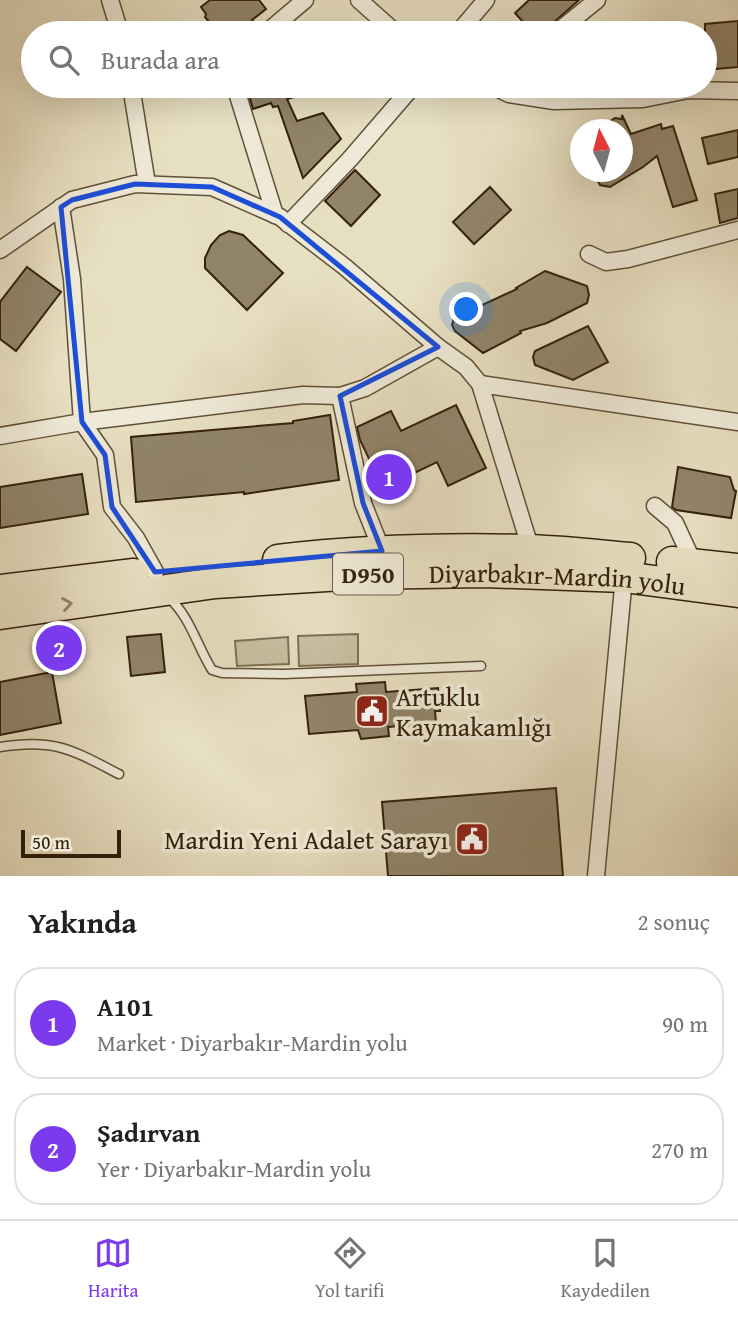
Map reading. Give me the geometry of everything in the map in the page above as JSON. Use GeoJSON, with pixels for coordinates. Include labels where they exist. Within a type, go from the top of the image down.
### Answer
{"type":"FeatureCollection","features":[{"type":"Feature","properties":{"kind":"highway","name":"Diyarbakır-Mardin yolu"},"geometry":{"type":"LineString","coordinates":[[0,614],[157,582],[327,554],[531,550],[738,569]]}},
{"type":"Feature","properties":{"kind":"highway","name":"Diyarbakır-Mardin yolu"},"geometry":{"type":"LineString","coordinates":[[0,590],[157,582],[215,583],[352,574],[484,572],[624,577],[738,592]]}},
{"type":"Feature","properties":{"kind":"street"},"geometry":{"type":"LineString","coordinates":[[110,0],[116,21]]}},
{"type":"Feature","properties":{"kind":"street"},"geometry":{"type":"LineString","coordinates":[[280,21],[305,0]]}},
{"type":"Feature","properties":{"kind":"street"},"geometry":{"type":"LineString","coordinates":[[359,0],[383,21]]}},
{"type":"Feature","properties":{"kind":"street"},"geometry":{"type":"LineString","coordinates":[[468,21],[486,0]]}},
{"type":"Feature","properties":{"kind":"street"},"geometry":{"type":"LineString","coordinates":[[571,21],[597,0]]}},
{"type":"Feature","properties":{"kind":"street"},"geometry":{"type":"LineString","coordinates":[[717,91],[738,91]]}},
{"type":"Feature","properties":{"kind":"street"},"geometry":{"type":"LineString","coordinates":[[133,98],[147,184]]}},
{"type":"Feature","properties":{"kind":"street"},"geometry":{"type":"LineString","coordinates":[[239,98],[281,219]]}},
{"type":"Feature","properties":{"kind":"street"},"geometry":{"type":"LineString","coordinates":[[281,219],[350,159],[403,98]]}},
{"type":"Feature","properties":{"kind":"street"},"geometry":{"type":"LineString","coordinates":[[535,98],[554,101],[648,98]]}},
{"type":"Feature","properties":{"kind":"street"},"geometry":{"type":"LineString","coordinates":[[0,250],[72,200],[135,184],[212,187],[281,219],[345,267],[438,348],[466,367],[480,384],[531,550]]}},
{"type":"Feature","properties":{"kind":"street"},"geometry":{"type":"LineString","coordinates":[[61,207],[72,279],[82,422],[105,455],[112,507],[136,538],[157,582]]}},
{"type":"Feature","properties":{"kind":"street"},"geometry":{"type":"LineString","coordinates":[[589,254],[606,261],[628,259],[738,230]]}},
{"type":"Feature","properties":{"kind":"street"},"geometry":{"type":"LineString","coordinates":[[0,436],[82,422],[303,395],[340,396],[365,388],[438,348]]}},
{"type":"Feature","properties":{"kind":"street"},"geometry":{"type":"LineString","coordinates":[[480,384],[738,422]]}},
{"type":"Feature","properties":{"kind":"street"},"geometry":{"type":"LineString","coordinates":[[340,396],[363,503],[382,551]]}},
{"type":"Feature","properties":{"kind":"street"},"geometry":{"type":"LineString","coordinates":[[655,506],[675,523],[694,564]]}},
{"type":"Feature","properties":{"kind":"street"},"geometry":{"type":"LineString","coordinates":[[596,876],[624,577]]}},
{"type":"Feature","properties":{"kind":"lane"},"geometry":{"type":"LineString","coordinates":[[157,582],[182,610],[200,651],[212,670],[222,673],[284,674],[481,666]]}},
{"type":"Feature","properties":{"kind":"lane"},"geometry":{"type":"LineString","coordinates":[[0,747],[41,743],[72,750],[119,774]]}},
{"type":"Feature","properties":{"kind":"highlighted area"},"geometry":{"type":"Polygon","coordinates":[[[135,184],[212,187],[280,217],[438,347],[340,396],[363,503],[382,551],[155,572],[112,507],[105,455],[82,422],[61,207],[72,200],[135,184]]]}},
{"type":"Feature","properties":{"kind":"shaded area"},"geometry":{"type":"Polygon","coordinates":[[[358,634],[358,664],[299,666],[298,636],[358,634]]]}},
{"type":"Feature","properties":{"kind":"shaded area"},"geometry":{"type":"Polygon","coordinates":[[[288,637],[289,664],[237,666],[235,641],[288,637]]]}},
{"type":"Feature","properties":{"kind":"building"},"geometry":{"type":"Polygon","coordinates":[[[210,0],[259,0],[266,9],[253,21],[208,21],[201,7],[210,0]]]}},
{"type":"Feature","properties":{"kind":"building"},"geometry":{"type":"Polygon","coordinates":[[[529,0],[579,0],[555,21],[522,21],[515,13],[529,0]]]}},
{"type":"Feature","properties":{"kind":"building"},"geometry":{"type":"Polygon","coordinates":[[[738,21],[738,67],[717,69],[717,23],[738,21]]]}},
{"type":"Feature","properties":{"kind":"building"},"geometry":{"type":"Polygon","coordinates":[[[250,98],[291,98],[287,99],[297,121],[323,113],[341,139],[303,178],[278,106],[273,107],[271,103],[253,109],[250,98]]]}},
{"type":"Feature","properties":{"kind":"building"},"geometry":{"type":"Polygon","coordinates":[[[661,124],[662,129],[673,126],[697,200],[673,207],[657,156],[633,173],[633,133],[661,124]]]}},
{"type":"Feature","properties":{"kind":"building"},"geometry":{"type":"Polygon","coordinates":[[[738,130],[738,157],[708,164],[702,138],[738,130]]]}},
{"type":"Feature","properties":{"kind":"building"},"geometry":{"type":"Polygon","coordinates":[[[355,170],[380,195],[351,226],[325,201],[355,170]]]}},
{"type":"Feature","properties":{"kind":"building"},"geometry":{"type":"Polygon","coordinates":[[[598,182],[618,182],[610,187],[600,185],[598,182]]]}},
{"type":"Feature","properties":{"kind":"building"},"geometry":{"type":"Polygon","coordinates":[[[490,187],[511,210],[474,244],[453,222],[490,187]]]}},
{"type":"Feature","properties":{"kind":"building"},"geometry":{"type":"Polygon","coordinates":[[[738,189],[738,218],[720,223],[715,194],[738,189]]]}},
{"type":"Feature","properties":{"kind":"building"},"geometry":{"type":"Polygon","coordinates":[[[229,231],[243,235],[283,273],[247,310],[205,268],[205,258],[211,245],[220,235],[229,231]]]}},
{"type":"Feature","properties":{"kind":"building"},"geometry":{"type":"Polygon","coordinates":[[[27,267],[61,292],[16,351],[0,339],[0,302],[27,267]]]}},
{"type":"Feature","properties":{"kind":"building"},"geometry":{"type":"Polygon","coordinates":[[[545,271],[587,286],[587,303],[547,323],[520,331],[521,333],[483,353],[455,331],[452,325],[454,318],[517,289],[545,271]]]}},
{"type":"Feature","properties":{"kind":"building"},"geometry":{"type":"Polygon","coordinates":[[[588,326],[608,362],[573,380],[535,365],[535,351],[588,326]]]}},
{"type":"Feature","properties":{"kind":"building"},"geometry":{"type":"Polygon","coordinates":[[[456,405],[486,468],[448,486],[437,462],[383,488],[360,440],[357,427],[391,411],[401,431],[456,405]]]}},
{"type":"Feature","properties":{"kind":"building"},"geometry":{"type":"Polygon","coordinates":[[[330,415],[339,480],[244,494],[136,502],[131,437],[293,423],[330,415]]]}},
{"type":"Feature","properties":{"kind":"building"},"geometry":{"type":"Polygon","coordinates":[[[678,467],[730,477],[736,491],[731,518],[676,510],[672,507],[678,467]]]}},
{"type":"Feature","properties":{"kind":"building"},"geometry":{"type":"Polygon","coordinates":[[[82,474],[88,514],[0,528],[0,487],[82,474]]]}},
{"type":"Feature","properties":{"kind":"building"},"geometry":{"type":"Polygon","coordinates":[[[161,634],[165,672],[131,676],[127,637],[161,634]]]}},
{"type":"Feature","properties":{"kind":"building"},"geometry":{"type":"Polygon","coordinates":[[[56,642],[62,642],[66,649],[62,656],[56,656],[52,652],[52,646],[56,642]]]}},
{"type":"Feature","properties":{"kind":"building"},"geometry":{"type":"Polygon","coordinates":[[[52,672],[61,723],[0,735],[0,682],[52,672]]]}},
{"type":"Feature","properties":{"kind":"building","name":"Artuklu Kaymakamlığı"},"geometry":{"type":"Polygon","coordinates":[[[385,682],[386,692],[438,688],[440,711],[435,711],[436,723],[388,727],[389,736],[361,739],[358,730],[309,734],[305,696],[357,692],[356,684],[385,682]]]}},
{"type":"Feature","properties":{"kind":"building","name":"Mardin Yeni Adalet Sarayı"},"geometry":{"type":"Polygon","coordinates":[[[556,788],[563,876],[388,876],[382,802],[556,788]]]}},
{"type":"Feature","properties":{"kind":"place","name":"A101"},"geometry":{"type":"Point","coordinates":[389,477]}},
{"type":"Feature","properties":{"kind":"place","name":"Şadırvan"},"geometry":{"type":"Point","coordinates":[59,648]}},
{"type":"Feature","properties":{"kind":"place","name":"Artuklu Kaymakamlığı"},"geometry":{"type":"Point","coordinates":[372,711]}},
{"type":"Feature","properties":{"kind":"place","name":"Mardin Yeni Adalet Sarayı"},"geometry":{"type":"Point","coordinates":[472,839]}}]}
